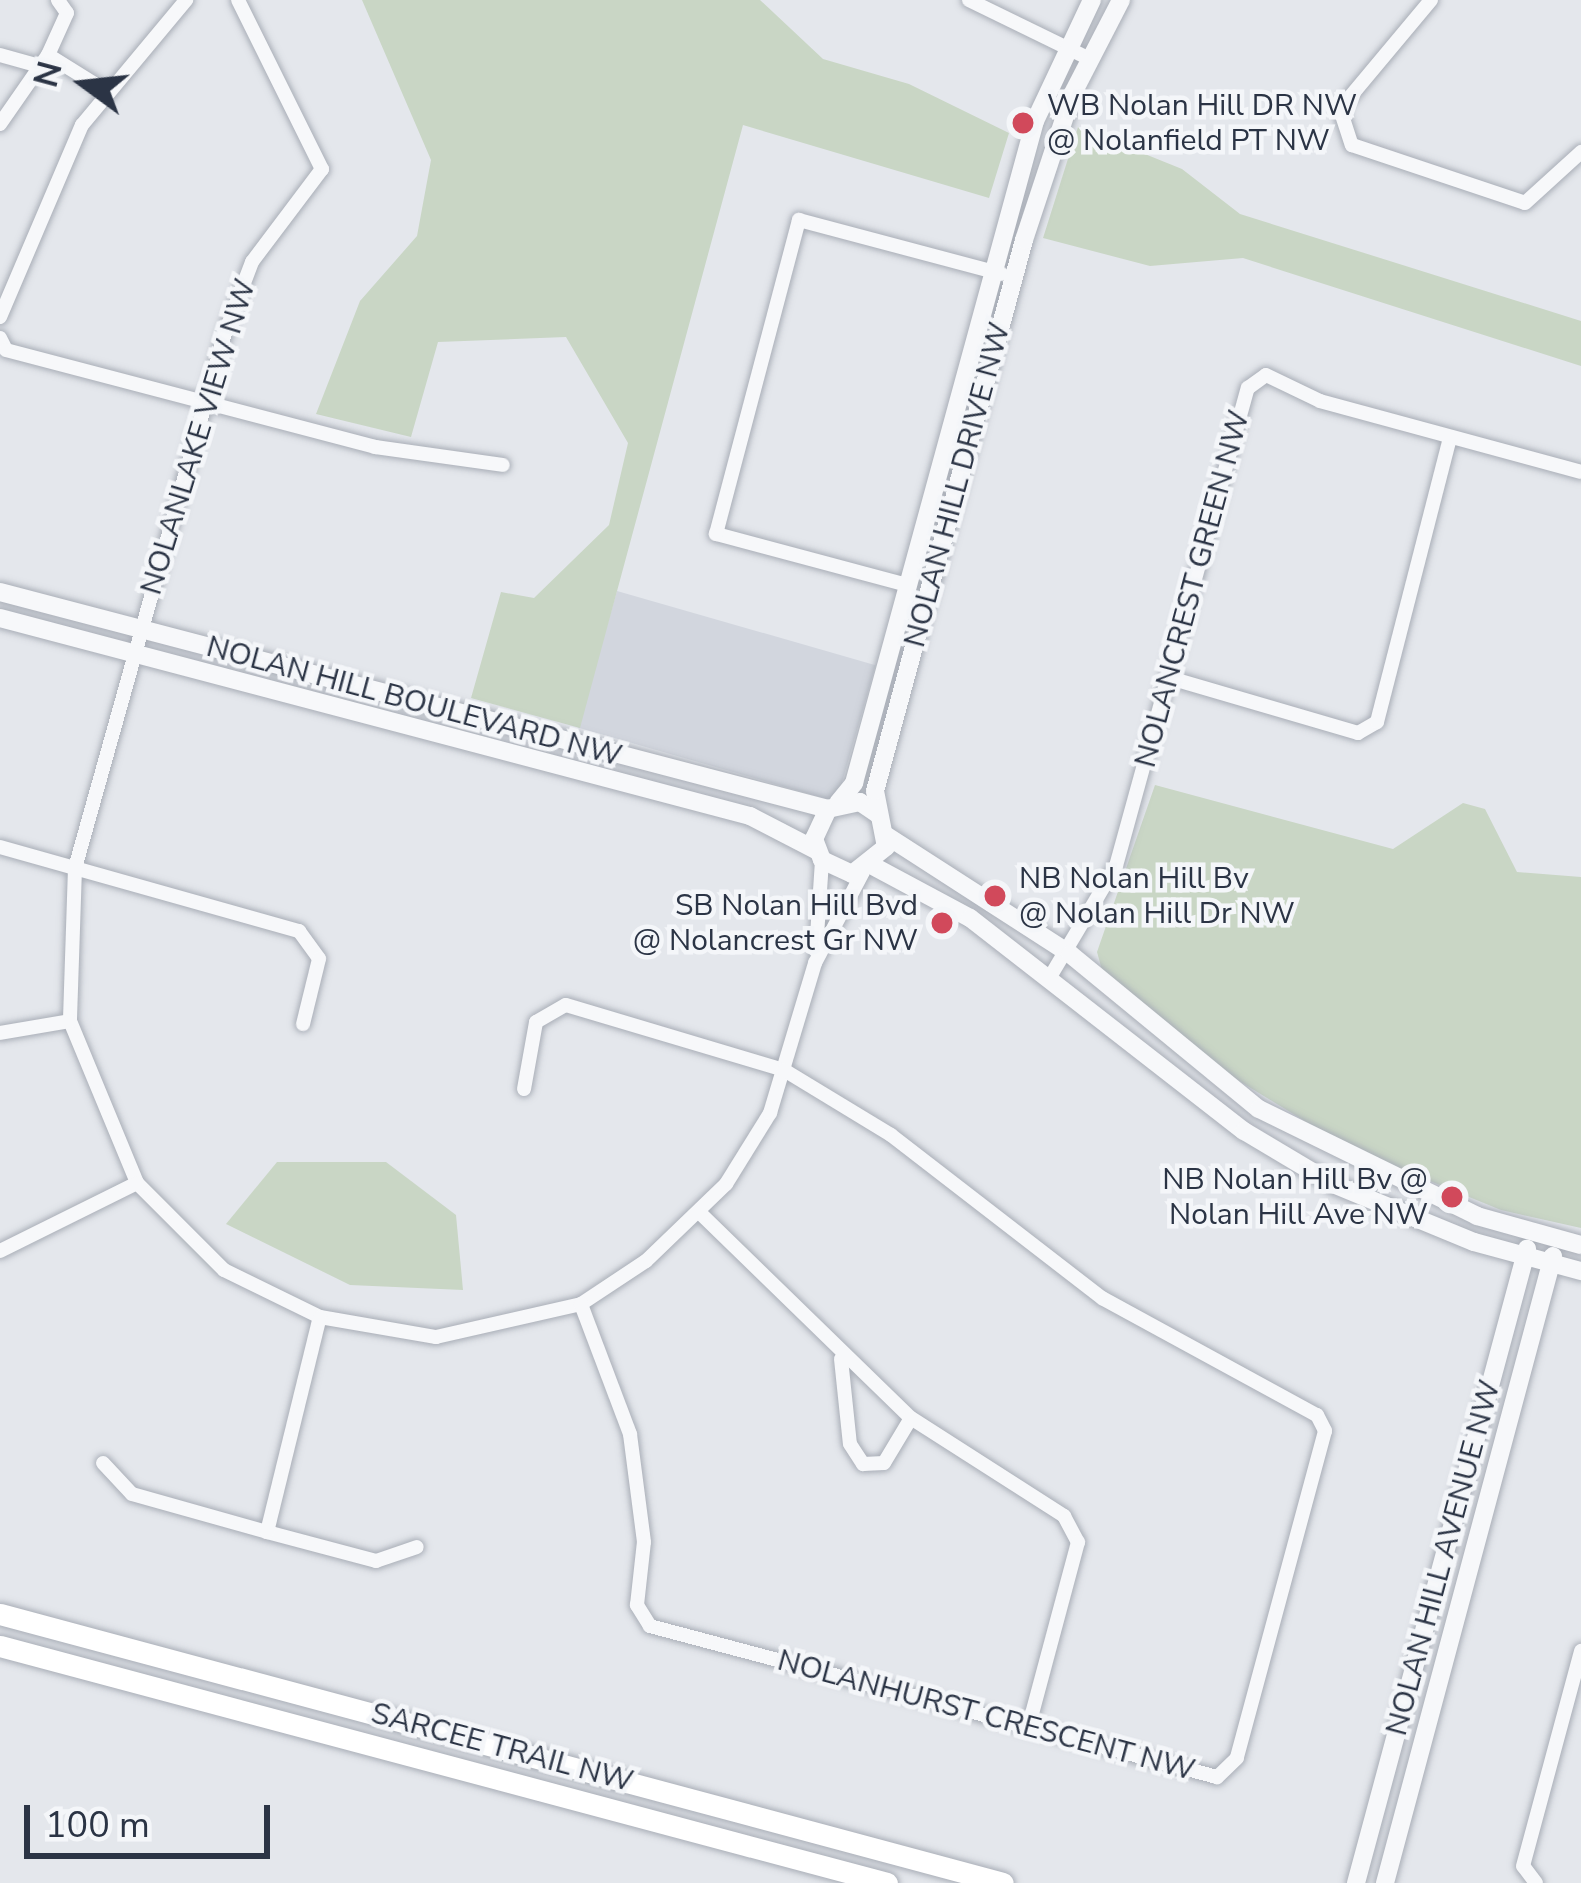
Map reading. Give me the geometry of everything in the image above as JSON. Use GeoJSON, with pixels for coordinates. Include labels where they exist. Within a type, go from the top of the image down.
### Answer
{"type":"FeatureCollection","features":[{"type":"Feature","properties":{"kind":"main road","name":"SARCEE TRAIL NW"},"geometry":{"type":"LineString","coordinates":[[0,1614],[1003,1883]]}},
{"type":"Feature","properties":{"kind":"main road","name":"SARCEE TRAIL NW"},"geometry":{"type":"LineString","coordinates":[[0,1646],[887,1883]]}},
{"type":"Feature","properties":{"kind":"street"},"geometry":{"type":"LineString","coordinates":[[0,124],[44,60],[68,13],[58,0]]}},
{"type":"Feature","properties":{"kind":"street"},"geometry":{"type":"LineString","coordinates":[[0,317],[36,218],[106,92],[186,0]]}},
{"type":"Feature","properties":{"kind":"street","name":"NOLANLAKE VIEW NW"},"geometry":{"type":"LineString","coordinates":[[70,1021],[75,868],[205,401],[252,262],[322,169],[238,0]]}},
{"type":"Feature","properties":{"kind":"street"},"geometry":{"type":"LineString","coordinates":[[969,0],[1088,58]]}},
{"type":"Feature","properties":{"kind":"street","name":"NOLAN HILL DRIVE NW"},"geometry":{"type":"LineString","coordinates":[[819,855],[833,806],[854,783],[993,272],[1065,49],[1092,0]]}},
{"type":"Feature","properties":{"kind":"street","name":"NOLAN HILL DRIVE NW"},"geometry":{"type":"LineString","coordinates":[[879,814],[874,791],[1014,277],[1088,58],[1121,0]]}},
{"type":"Feature","properties":{"kind":"street"},"geometry":{"type":"LineString","coordinates":[[1431,0],[1340,109],[1352,146],[1525,203],[1581,152]]}},
{"type":"Feature","properties":{"kind":"street"},"geometry":{"type":"LineString","coordinates":[[0,55],[44,60],[106,92]]}},
{"type":"Feature","properties":{"kind":"street","name":"NOLAN HILL DRIVE NW"},"geometry":{"type":"LineString","coordinates":[[907,585],[716,534],[799,220],[1014,277]]}},
{"type":"Feature","properties":{"kind":"street"},"geometry":{"type":"LineString","coordinates":[[2,345],[464,467],[503,465]]}},
{"type":"Feature","properties":{"kind":"street","name":"NOLANCREST GREEN NW"},"geometry":{"type":"LineString","coordinates":[[1051,977],[1070,954],[1116,866],[1248,388],[1266,375],[1450,437],[1581,472]]}},
{"type":"Feature","properties":{"kind":"street"},"geometry":{"type":"LineString","coordinates":[[1170,678],[1358,733],[1377,722],[1450,437]]}},
{"type":"Feature","properties":{"kind":"street","name":"NOLAN HILL BOULEVARD NW"},"geometry":{"type":"LineString","coordinates":[[0,592],[879,814]]}},
{"type":"Feature","properties":{"kind":"street","name":"NOLAN HILL BOULEVARD NW"},"geometry":{"type":"LineString","coordinates":[[0,618],[750,816],[819,855],[868,869]]}},
{"type":"Feature","properties":{"kind":"street"},"geometry":{"type":"LineString","coordinates":[[879,687],[901,693]]}},
{"type":"Feature","properties":{"kind":"street"},"geometry":{"type":"LineString","coordinates":[[879,814],[887,836],[1070,954],[1259,1109],[1352,1162],[1531,1233],[1581,1245]]}},
{"type":"Feature","properties":{"kind":"street"},"geometry":{"type":"LineString","coordinates":[[0,1033],[70,1021],[137,1183],[224,1270],[320,1317],[436,1337],[581,1304],[700,1214],[770,1113],[815,962],[887,836]]}},
{"type":"Feature","properties":{"kind":"street"},"geometry":{"type":"LineString","coordinates":[[0,847],[299,931],[319,959],[303,1024]]}},
{"type":"Feature","properties":{"kind":"street"},"geometry":{"type":"LineString","coordinates":[[815,962],[819,855]]}},
{"type":"Feature","properties":{"kind":"street"},"geometry":{"type":"LineString","coordinates":[[868,869],[921,884],[1298,1163],[1525,1257],[1581,1270]]}},
{"type":"Feature","properties":{"kind":"street"},"geometry":{"type":"LineString","coordinates":[[524,1089],[536,1022],[566,1005],[784,1070]]}},
{"type":"Feature","properties":{"kind":"street","name":"NOLANHURST CRESCENT NW"},"geometry":{"type":"LineString","coordinates":[[581,1304],[630,1434],[644,1542],[637,1605],[650,1626],[1217,1777],[1237,1758],[1325,1431],[1297,1403],[1102,1298],[892,1135],[784,1070]]}},
{"type":"Feature","properties":{"kind":"street"},"geometry":{"type":"LineString","coordinates":[[0,1251],[137,1183]]}},
{"type":"Feature","properties":{"kind":"street"},"geometry":{"type":"LineString","coordinates":[[700,1214],[841,1360],[911,1418],[1064,1516],[1078,1542],[1029,1726]]}},
{"type":"Feature","properties":{"kind":"street","name":"NOLAN HILL AVENUE NW"},"geometry":{"type":"LineString","coordinates":[[1356,1883],[1531,1233]]}},
{"type":"Feature","properties":{"kind":"street","name":"NOLAN HILL AVENUE NW"},"geometry":{"type":"LineString","coordinates":[[1385,1883],[1557,1241]]}},
{"type":"Feature","properties":{"kind":"street"},"geometry":{"type":"LineString","coordinates":[[267,1532],[320,1317]]}},
{"type":"Feature","properties":{"kind":"street"},"geometry":{"type":"LineString","coordinates":[[841,1360],[850,1444],[863,1464],[884,1463],[911,1418]]}},
{"type":"Feature","properties":{"kind":"street"},"geometry":{"type":"LineString","coordinates":[[103,1463],[132,1494],[267,1532],[376,1561],[417,1547]]}},
{"type":"Feature","properties":{"kind":"street"},"geometry":{"type":"LineString","coordinates":[[1536,1883],[1523,1866],[1581,1652]]}},
{"type":"Feature","properties":{"kind":"shaded area"},"geometry":{"type":"Polygon","coordinates":[[[617,591],[876,665],[836,802],[578,727],[617,591]]]}},
{"type":"Feature","properties":{"kind":"green space"},"geometry":{"type":"Polygon","coordinates":[[[362,0],[760,0],[823,59],[909,84],[1009,133],[989,198],[743,125],[580,728],[471,698],[501,592],[534,598],[609,525],[628,443],[566,337],[438,342],[411,437],[316,414],[360,301],[417,236],[431,160],[362,0]]]}},
{"type":"Feature","properties":{"kind":"green space"},"geometry":{"type":"Polygon","coordinates":[[[1078,127],[1182,169],[1240,214],[1581,321],[1581,366],[1243,258],[1150,266],[1043,238],[1078,127]]]}},
{"type":"Feature","properties":{"kind":"green space"},"geometry":{"type":"Polygon","coordinates":[[[1155,785],[1393,849],[1463,803],[1485,809],[1517,872],[1581,877],[1581,1228],[1501,1210],[1349,1148],[1223,1071],[1102,970],[1097,952],[1155,785]]]}},
{"type":"Feature","properties":{"kind":"green space"},"geometry":{"type":"Polygon","coordinates":[[[277,1162],[386,1162],[456,1215],[463,1290],[350,1285],[226,1224],[277,1162]]]}},
{"type":"Feature","properties":{"kind":"place","name":"WB Nolan Hill DR NW @ Nolanfield PT NW"},"geometry":{"type":"Point","coordinates":[1023,123]}},
{"type":"Feature","properties":{"kind":"place","name":"NB Nolan Hill Bv @ Nolan Hill Dr NW"},"geometry":{"type":"Point","coordinates":[995,896]}},
{"type":"Feature","properties":{"kind":"place","name":"SB Nolan Hill Bvd @ Nolancrest Gr NW"},"geometry":{"type":"Point","coordinates":[942,923]}},
{"type":"Feature","properties":{"kind":"place","name":"NB Nolan Hill Bv @ Nolan Hill Ave NW"},"geometry":{"type":"Point","coordinates":[1452,1197]}}]}
